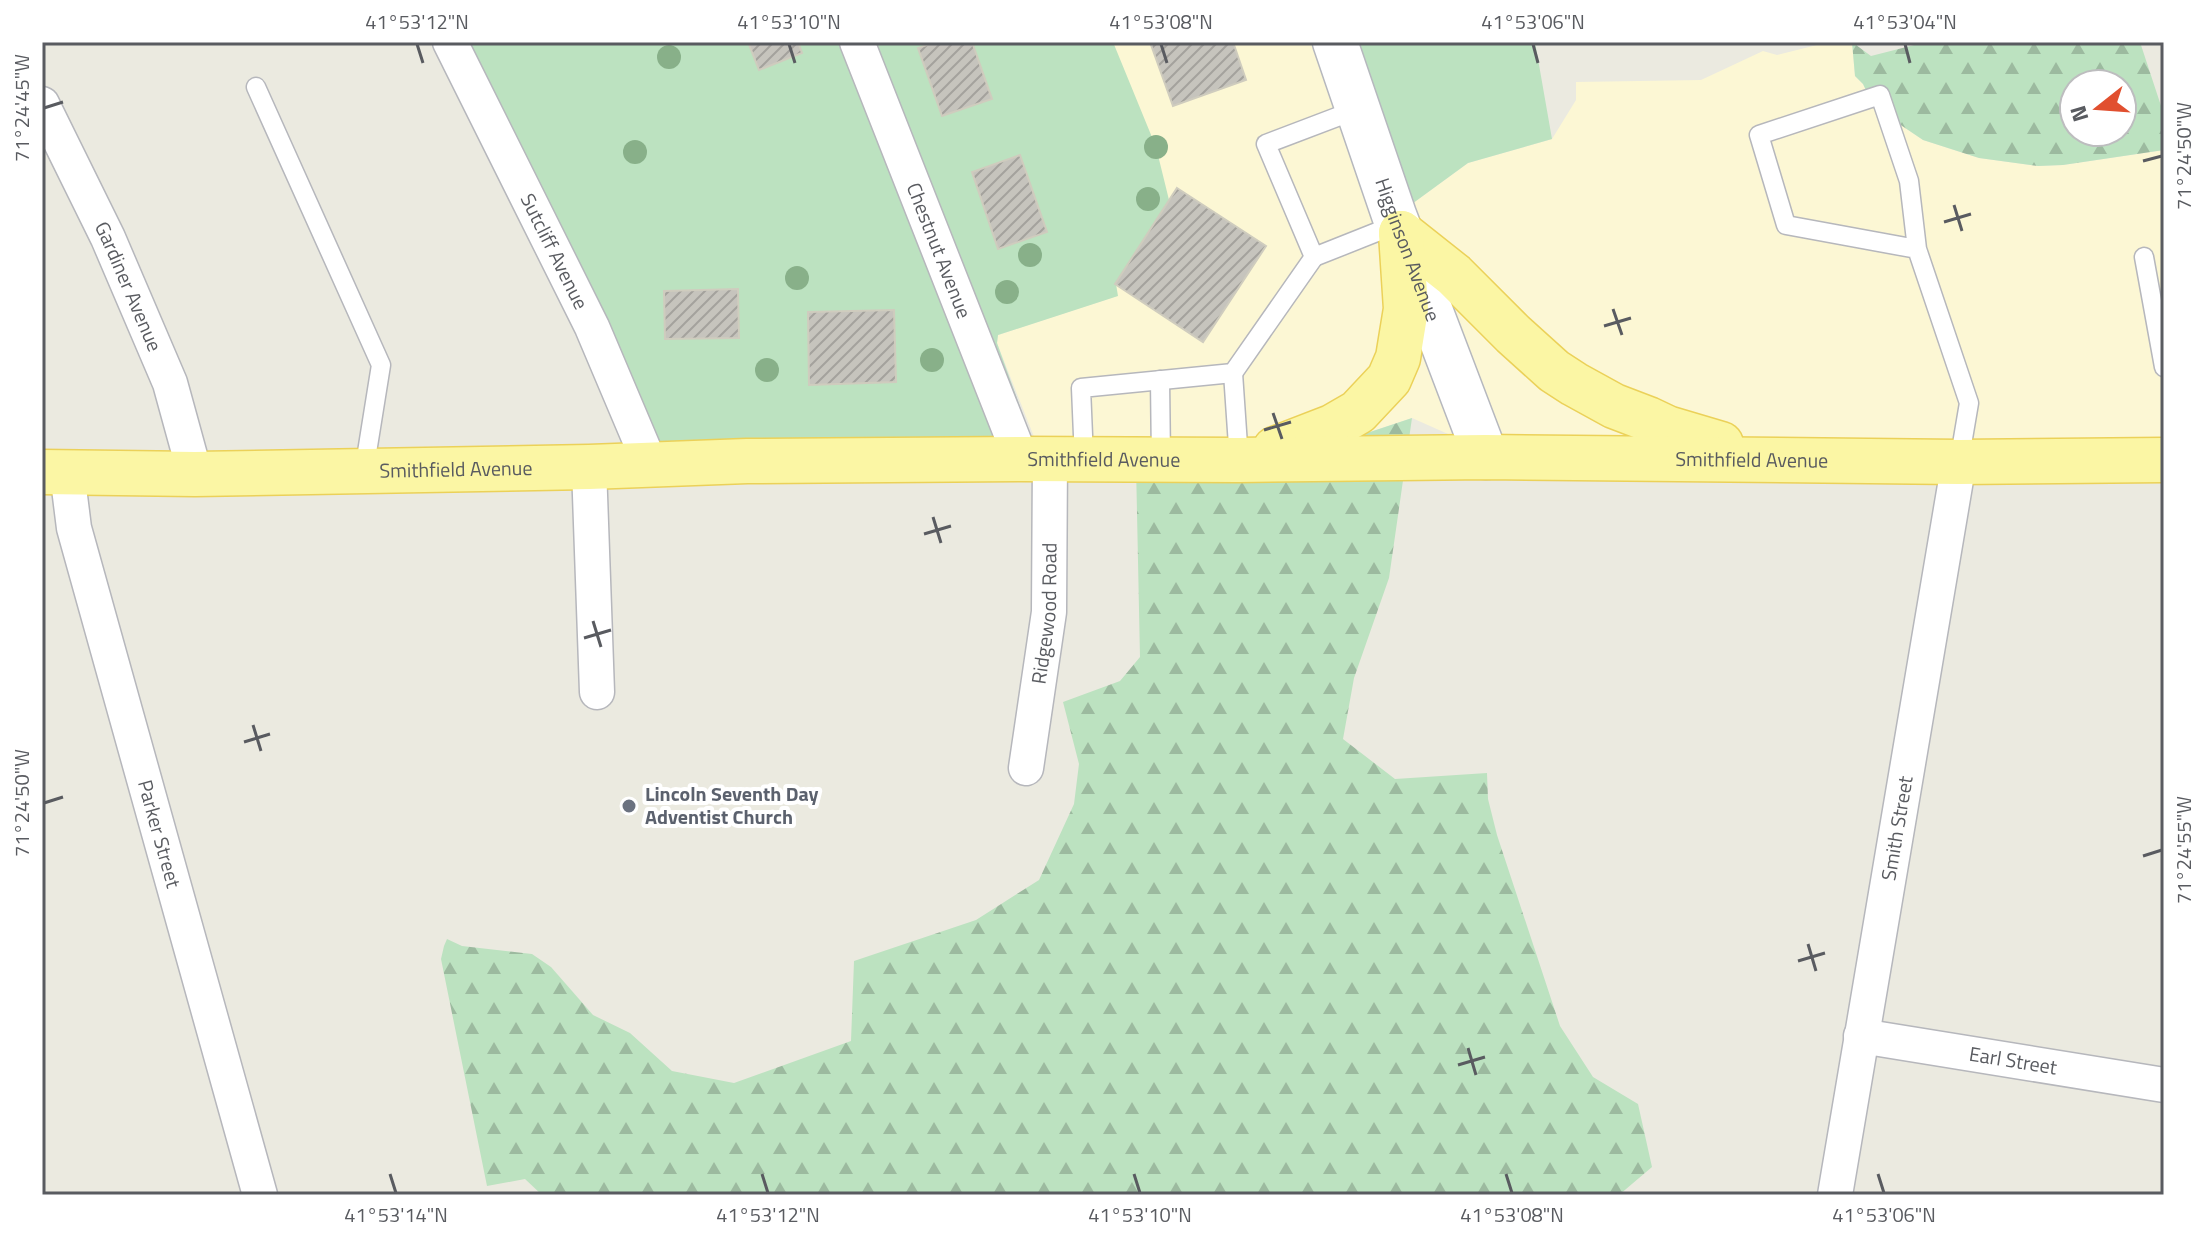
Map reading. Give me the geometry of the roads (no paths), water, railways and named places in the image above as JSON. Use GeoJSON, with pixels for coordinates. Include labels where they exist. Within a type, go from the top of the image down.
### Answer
{"type":"FeatureCollection","features":[{"type":"Feature","properties":{"kind":"main road"},"geometry":{"type":"LineString","coordinates":[[1400,228],[1554,371],[1574,384],[1614,406],[1667,428],[1766,459]]}},
{"type":"Feature","properties":{"kind":"main road"},"geometry":{"type":"LineString","coordinates":[[1241,460],[1332,427],[1358,412],[1389,379],[1398,358],[1406,309],[1400,228]]}},
{"type":"Feature","properties":{"kind":"main road","name":"Smithfield Avenue"},"geometry":{"type":"LineString","coordinates":[[54,472],[195,474],[747,461],[1052,459],[2164,460]]}},
{"type":"Feature","properties":{"kind":"street","name":"Sutcliff Avenue"},"geometry":{"type":"LineString","coordinates":[[450,42],[592,327],[650,464]]}},
{"type":"Feature","properties":{"kind":"street","name":"Chestnut Avenue"},"geometry":{"type":"LineString","coordinates":[[857,42],[1052,459]]}},
{"type":"Feature","properties":{"kind":"street","name":"Higginson Avenue"},"geometry":{"type":"LineString","coordinates":[[1335,42],[1400,228],[1486,457]]}},
{"type":"Feature","properties":{"kind":"street","name":"Gardiner Avenue"},"geometry":{"type":"LineString","coordinates":[[42,104],[108,238],[170,383],[195,474]]}},
{"type":"Feature","properties":{"kind":"street","name":"Ridgewood Road"},"geometry":{"type":"LineString","coordinates":[[1026,768],[1049,612],[1052,459]]}},
{"type":"Feature","properties":{"kind":"street","name":"Smith Street"},"geometry":{"type":"LineString","coordinates":[[1835,1195],[1959,462]]}},
{"type":"Feature","properties":{"kind":"street"},"geometry":{"type":"LineString","coordinates":[[589,467],[597,692]]}},
{"type":"Feature","properties":{"kind":"street","name":"Parker Street"},"geometry":{"type":"LineString","coordinates":[[54,472],[74,528],[260,1195]]}},
{"type":"Feature","properties":{"kind":"street","name":"Earl Street"},"geometry":{"type":"LineString","coordinates":[[1861,1036],[2164,1085]]}},
{"type":"Feature","properties":{"kind":"lane"},"geometry":{"type":"LineString","coordinates":[[256,87],[381,365],[364,471]]}},
{"type":"Feature","properties":{"kind":"lane"},"geometry":{"type":"LineString","coordinates":[[1917,249],[1786,225],[1759,135],[1880,95],[1909,181],[1917,249],[1969,403],[1959,462]]}},
{"type":"Feature","properties":{"kind":"lane"},"geometry":{"type":"LineString","coordinates":[[1314,257],[1266,144],[1358,109]]}},
{"type":"Feature","properties":{"kind":"lane"},"geometry":{"type":"LineString","coordinates":[[1241,460],[1233,373],[1314,257],[1400,228]]}},
{"type":"Feature","properties":{"kind":"lane"},"geometry":{"type":"LineString","coordinates":[[2144,257],[2164,367]]}},
{"type":"Feature","properties":{"kind":"lane"},"geometry":{"type":"LineString","coordinates":[[1052,459],[1081,388],[1233,373]]}},
{"type":"Feature","properties":{"kind":"lane"},"geometry":{"type":"LineString","coordinates":[[1160,380],[1161,460]]}},
{"type":"Feature","properties":{"kind":"place","name":"Lincoln Seventh Day Adventist Church"},"geometry":{"type":"Point","coordinates":[629,806]}}]}
